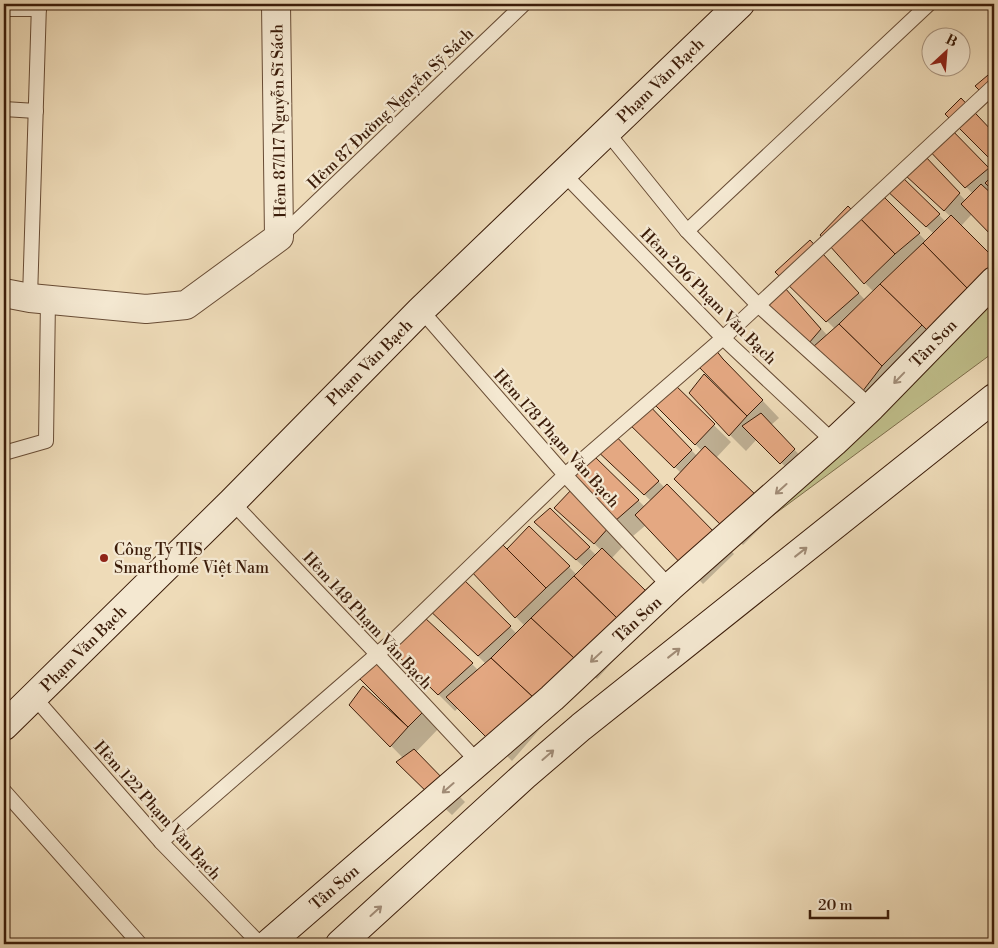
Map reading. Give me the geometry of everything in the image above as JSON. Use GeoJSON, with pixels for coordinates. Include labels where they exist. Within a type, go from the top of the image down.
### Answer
{"type":"FeatureCollection","features":[{"type":"Feature","properties":{"kind":"street","name":"Hẻm 87/117 Nguyễn Sĩ Sách"},"geometry":{"type":"LineString","coordinates":[[276,4],[279,237]]}},
{"type":"Feature","properties":{"kind":"street","name":"Phạm Văn Bạch"},"geometry":{"type":"LineString","coordinates":[[4,726],[232,502],[421,310],[740,4]]}},
{"type":"Feature","properties":{"kind":"street"},"geometry":{"type":"LineString","coordinates":[[4,293],[39,299],[146,310],[186,305],[279,237]]}},
{"type":"Feature","properties":{"kind":"street","name":"Tân Sơn"},"geometry":{"type":"LineString","coordinates":[[268,944],[552,698],[670,587],[834,442],[871,407],[994,281]]}},
{"type":"Feature","properties":{"kind":"street"},"geometry":{"type":"LineString","coordinates":[[340,944],[524,776],[581,727],[994,398]]}},
{"type":"Feature","properties":{"kind":"street"},"geometry":{"type":"LineString","coordinates":[[552,698],[551,713],[557,722],[563,725],[581,727]]}},
{"type":"Feature","properties":{"kind":"street"},"geometry":{"type":"LineString","coordinates":[[487,754],[508,750],[516,754],[522,763],[524,776]]}},
{"type":"Feature","properties":{"kind":"lane","name":"Hẻm 87 Đường Nguyễn Sỹ Sách"},"geometry":{"type":"LineString","coordinates":[[279,237],[524,4]]}},
{"type":"Feature","properties":{"kind":"lane"},"geometry":{"type":"LineString","coordinates":[[686,230],[929,4]]}},
{"type":"Feature","properties":{"kind":"lane"},"geometry":{"type":"LineString","coordinates":[[4,9],[39,7],[36,111],[39,299],[46,442],[4,453]]}},
{"type":"Feature","properties":{"kind":"lane"},"geometry":{"type":"LineString","coordinates":[[161,842],[397,637],[565,475],[723,338],[994,86]]}},
{"type":"Feature","properties":{"kind":"lane"},"geometry":{"type":"LineString","coordinates":[[4,109],[36,111]]}},
{"type":"Feature","properties":{"kind":"lane"},"geometry":{"type":"LineString","coordinates":[[607,132],[686,230],[758,305],[871,407]]}},
{"type":"Feature","properties":{"kind":"lane","name":"Hẻm 206 Phạm Văn Bạch"},"geometry":{"type":"LineString","coordinates":[[562,173],[723,338],[834,442]]}},
{"type":"Feature","properties":{"kind":"lane","name":"Hẻm 178 Phạm Văn Bạch"},"geometry":{"type":"LineString","coordinates":[[421,310],[565,475],[670,587]]}},
{"type":"Feature","properties":{"kind":"lane","name":"Hẻm 148 Phạm Văn Bạch"},"geometry":{"type":"LineString","coordinates":[[232,502],[378,654],[487,754]]}},
{"type":"Feature","properties":{"kind":"lane","name":"Hẻm 122 Phạm Văn Bạch"},"geometry":{"type":"LineString","coordinates":[[34,697],[161,842],[260,944]]}},
{"type":"Feature","properties":{"kind":"lane"},"geometry":{"type":"LineString","coordinates":[[4,791],[140,944]]}},
{"type":"Feature","properties":{"kind":"shaded area"},"geometry":{"type":"Polygon","coordinates":[[[994,288],[994,352],[707,564],[994,288]]]}},
{"type":"Feature","properties":{"kind":"building"},"geometry":{"type":"Polygon","coordinates":[[[994,70],[994,105],[975,86],[994,70]]]}},
{"type":"Feature","properties":{"kind":"building"},"geometry":{"type":"Polygon","coordinates":[[[961,98],[994,133],[994,163],[945,114],[961,98]]]}},
{"type":"Feature","properties":{"kind":"building"},"geometry":{"type":"Polygon","coordinates":[[[945,123],[989,168],[965,188],[923,144],[945,123]]]}},
{"type":"Feature","properties":{"kind":"building"},"geometry":{"type":"Polygon","coordinates":[[[924,155],[960,193],[944,211],[905,175],[924,155]]]}},
{"type":"Feature","properties":{"kind":"building"},"geometry":{"type":"Polygon","coordinates":[[[994,174],[994,192],[985,183],[994,174]]]}},
{"type":"Feature","properties":{"kind":"building"},"geometry":{"type":"Polygon","coordinates":[[[900,175],[940,214],[926,227],[884,188],[900,175]]]}},
{"type":"Feature","properties":{"kind":"building"},"geometry":{"type":"Polygon","coordinates":[[[981,184],[994,196],[994,238],[961,204],[981,184]]]}},
{"type":"Feature","properties":{"kind":"building"},"geometry":{"type":"Polygon","coordinates":[[[879,192],[920,233],[895,254],[857,215],[879,192]]]}},
{"type":"Feature","properties":{"kind":"building"},"geometry":{"type":"Polygon","coordinates":[[[848,206],[895,254],[864,284],[820,235],[848,206]]]}},
{"type":"Feature","properties":{"kind":"building"},"geometry":{"type":"Polygon","coordinates":[[[951,215],[994,258],[994,263],[967,288],[923,243],[951,215]]]}},
{"type":"Feature","properties":{"kind":"building"},"geometry":{"type":"Polygon","coordinates":[[[810,240],[859,293],[826,322],[775,272],[810,240]]]}},
{"type":"Feature","properties":{"kind":"building"},"geometry":{"type":"Polygon","coordinates":[[[923,243],[967,288],[927,330],[880,284],[923,243]]]}},
{"type":"Feature","properties":{"kind":"building"},"geometry":{"type":"Polygon","coordinates":[[[880,284],[922,325],[882,366],[839,324],[880,284]]]}},
{"type":"Feature","properties":{"kind":"building"},"geometry":{"type":"Polygon","coordinates":[[[785,288],[821,329],[809,343],[766,305],[785,288]]]}},
{"type":"Feature","properties":{"kind":"building"},"geometry":{"type":"Polygon","coordinates":[[[839,324],[882,366],[862,392],[813,347],[839,324]]]}},
{"type":"Feature","properties":{"kind":"building"},"geometry":{"type":"Polygon","coordinates":[[[715,349],[763,400],[747,416],[698,366],[715,349]]]}},
{"type":"Feature","properties":{"kind":"building"},"geometry":{"type":"Polygon","coordinates":[[[704,374],[747,416],[729,436],[689,393],[704,374]]]}},
{"type":"Feature","properties":{"kind":"building"},"geometry":{"type":"Polygon","coordinates":[[[671,381],[715,424],[695,445],[651,401],[671,381]]]}},
{"type":"Feature","properties":{"kind":"building"},"geometry":{"type":"Polygon","coordinates":[[[644,400],[692,450],[674,468],[623,418],[644,400]]]}},
{"type":"Feature","properties":{"kind":"building"},"geometry":{"type":"Polygon","coordinates":[[[761,413],[795,449],[780,464],[742,426],[761,413]]]}},
{"type":"Feature","properties":{"kind":"building"},"geometry":{"type":"Polygon","coordinates":[[[610,430],[659,481],[644,495],[593,447],[610,430]]]}},
{"type":"Feature","properties":{"kind":"building"},"geometry":{"type":"Polygon","coordinates":[[[705,446],[758,497],[725,529],[674,479],[705,446]]]}},
{"type":"Feature","properties":{"kind":"building"},"geometry":{"type":"Polygon","coordinates":[[[594,456],[639,500],[615,521],[572,477],[594,456]]]}},
{"type":"Feature","properties":{"kind":"building"},"geometry":{"type":"Polygon","coordinates":[[[667,484],[718,536],[685,568],[635,515],[667,484]]]}},
{"type":"Feature","properties":{"kind":"building"},"geometry":{"type":"Polygon","coordinates":[[[573,488],[610,526],[594,544],[554,508],[573,488]]]}},
{"type":"Feature","properties":{"kind":"building"},"geometry":{"type":"Polygon","coordinates":[[[550,508],[590,547],[576,560],[534,522],[550,508]]]}},
{"type":"Feature","properties":{"kind":"building"},"geometry":{"type":"Polygon","coordinates":[[[529,526],[570,566],[546,588],[507,549],[529,526]]]}},
{"type":"Feature","properties":{"kind":"building"},"geometry":{"type":"Polygon","coordinates":[[[499,541],[546,588],[515,618],[470,570],[499,541]]]}},
{"type":"Feature","properties":{"kind":"building"},"geometry":{"type":"Polygon","coordinates":[[[602,548],[647,592],[619,620],[574,576],[602,548]]]}},
{"type":"Feature","properties":{"kind":"building"},"geometry":{"type":"Polygon","coordinates":[[[460,576],[511,626],[478,656],[426,607],[460,576]]]}},
{"type":"Feature","properties":{"kind":"building"},"geometry":{"type":"Polygon","coordinates":[[[574,576],[619,620],[579,663],[531,618],[574,576]]]}},
{"type":"Feature","properties":{"kind":"building"},"geometry":{"type":"Polygon","coordinates":[[[424,617],[473,663],[438,695],[394,652],[396,643],[424,617]]]}},
{"type":"Feature","properties":{"kind":"building"},"geometry":{"type":"Polygon","coordinates":[[[531,618],[574,658],[535,699],[491,658],[531,618]]]}},
{"type":"Feature","properties":{"kind":"building"},"geometry":{"type":"Polygon","coordinates":[[[491,658],[535,699],[495,746],[446,697],[491,658]]]}},
{"type":"Feature","properties":{"kind":"building"},"geometry":{"type":"Polygon","coordinates":[[[375,660],[424,711],[408,727],[358,677],[375,660]]]}},
{"type":"Feature","properties":{"kind":"building"},"geometry":{"type":"Polygon","coordinates":[[[363,686],[408,727],[390,747],[349,705],[363,686]]]}},
{"type":"Feature","properties":{"kind":"building"},"geometry":{"type":"Polygon","coordinates":[[[414,749],[449,785],[434,799],[396,762],[414,749]]]}},
{"type":"Feature","properties":{"kind":"place","name":"Công Ty TIS Smarthome Việt Nam"},"geometry":{"type":"Point","coordinates":[104,558]}}]}
